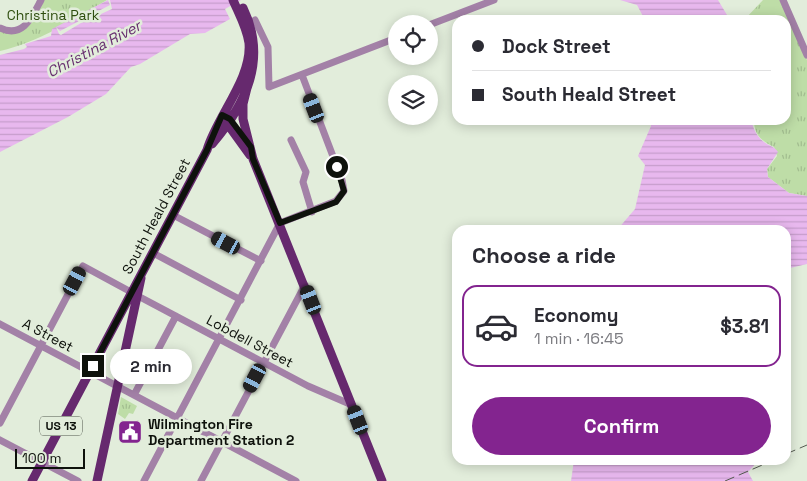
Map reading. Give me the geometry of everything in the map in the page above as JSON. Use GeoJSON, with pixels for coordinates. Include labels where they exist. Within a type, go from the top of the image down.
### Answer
{"type":"FeatureCollection","features":[{"type":"Feature","properties":{"kind":"main road","name":"South Heald Street"},"geometry":{"type":"LineString","coordinates":[[32,481],[112,330],[134,294],[141,275],[207,150],[248,84],[254,66],[252,46],[232,0]]}},
{"type":"Feature","properties":{"kind":"main road","name":"US 13"},"geometry":{"type":"LineString","coordinates":[[239,0],[249,20],[252,46]]}},
{"type":"Feature","properties":{"kind":"main road","name":"South Heald Street"},"geometry":{"type":"LineString","coordinates":[[227,119],[252,46]]}},
{"type":"Feature","properties":{"kind":"main road"},"geometry":{"type":"LineString","coordinates":[[248,84],[242,112],[253,159]]}},
{"type":"Feature","properties":{"kind":"main road"},"geometry":{"type":"LineString","coordinates":[[227,119],[251,147]]}},
{"type":"Feature","properties":{"kind":"main road"},"geometry":{"type":"LineString","coordinates":[[227,119],[253,159],[382,481]]}},
{"type":"Feature","properties":{"kind":"main road"},"geometry":{"type":"LineString","coordinates":[[207,150],[224,137],[234,137],[242,143]]}},
{"type":"Feature","properties":{"kind":"main road","name":"US 13"},"geometry":{"type":"LineString","coordinates":[[96,481],[126,342],[134,294]]}},
{"type":"Feature","properties":{"kind":"main road"},"geometry":{"type":"LineString","coordinates":[[112,330],[117,324],[126,326],[126,342]]}},
{"type":"Feature","properties":{"kind":"street"},"geometry":{"type":"LineString","coordinates":[[0,28],[10,31],[19,30],[29,21],[41,0]]}},
{"type":"Feature","properties":{"kind":"street"},"geometry":{"type":"LineString","coordinates":[[455,15],[494,0]]}},
{"type":"Feature","properties":{"kind":"street"},"geometry":{"type":"LineString","coordinates":[[783,0],[790,15]]}},
{"type":"Feature","properties":{"kind":"street"},"geometry":{"type":"LineString","coordinates":[[438,22],[452,16]]}},
{"type":"Feature","properties":{"kind":"street"},"geometry":{"type":"LineString","coordinates":[[791,18],[807,55]]}},
{"type":"Feature","properties":{"kind":"street"},"geometry":{"type":"LineString","coordinates":[[255,20],[268,47],[269,87],[388,41]]}},
{"type":"Feature","properties":{"kind":"street"},"geometry":{"type":"LineString","coordinates":[[144,481],[280,223],[339,200],[344,191],[342,180],[302,75]]}},
{"type":"Feature","properties":{"kind":"street"},"geometry":{"type":"LineString","coordinates":[[291,140],[306,172],[303,182],[312,212]]}},
{"type":"Feature","properties":{"kind":"street"},"geometry":{"type":"LineString","coordinates":[[173,215],[261,261]]}},
{"type":"Feature","properties":{"kind":"street"},"geometry":{"type":"LineString","coordinates":[[153,253],[241,300]]}},
{"type":"Feature","properties":{"kind":"street","name":"Lobdell Street"},"geometry":{"type":"LineString","coordinates":[[40,345],[83,266],[263,362],[323,393],[352,405]]}},
{"type":"Feature","properties":{"kind":"street"},"geometry":{"type":"LineString","coordinates":[[201,481],[305,285]]}},
{"type":"Feature","properties":{"kind":"street"},"geometry":{"type":"LineString","coordinates":[[134,395],[176,316]]}},
{"type":"Feature","properties":{"kind":"street","name":"A Street"},"geometry":{"type":"LineString","coordinates":[[0,324],[296,481]]}},
{"type":"Feature","properties":{"kind":"street"},"geometry":{"type":"LineString","coordinates":[[0,424],[40,345]]}},
{"type":"Feature","properties":{"kind":"street"},"geometry":{"type":"LineString","coordinates":[[0,440],[78,481]]}},
{"type":"Feature","properties":{"kind":"green space","name":"Christina Park"},"geometry":{"type":"Polygon","coordinates":[[[43,0],[107,0],[42,36],[0,51],[0,31],[10,32],[24,29],[32,21],[43,0]]]}},
{"type":"Feature","properties":{"kind":"green space"},"geometry":{"type":"Polygon","coordinates":[[[763,0],[780,0],[787,15],[749,15],[763,0]]]}},
{"type":"Feature","properties":{"kind":"green space"},"geometry":{"type":"Polygon","coordinates":[[[791,24],[807,60],[807,196],[789,193],[768,177],[767,169],[777,156],[774,147],[762,140],[755,125],[791,125],[791,24]]]}},
{"type":"Feature","properties":{"kind":"green space"},"geometry":{"type":"Polygon","coordinates":[[[121,397],[137,406],[133,414],[129,413],[125,419],[118,414],[121,397]]]}},
{"type":"Feature","properties":{"kind":"water","name":"Christina River"},"geometry":{"type":"Polygon","coordinates":[[[108,0],[241,0],[225,9],[230,19],[205,33],[190,34],[140,64],[131,67],[106,94],[68,117],[0,152],[0,55],[24,49],[27,47],[25,44],[51,36],[52,29],[108,0]]]}},
{"type":"Feature","properties":{"kind":"water"},"geometry":{"type":"Polygon","coordinates":[[[620,0],[718,0],[727,15],[642,15],[637,5],[620,0]]]}},
{"type":"Feature","properties":{"kind":"water"},"geometry":{"type":"Polygon","coordinates":[[[753,125],[759,138],[778,152],[767,169],[768,177],[789,193],[807,196],[807,264],[791,268],[791,225],[621,225],[635,209],[645,165],[638,156],[651,126],[753,125]]]}},
{"type":"Feature","properties":{"kind":"water"},"geometry":{"type":"Polygon","coordinates":[[[573,465],[754,465],[748,472],[753,481],[571,481],[573,465]]]}},
{"type":"Feature","properties":{"kind":"pier"},"geometry":{"type":"Polygon","coordinates":[[[108,0],[110,0],[112,9],[81,23],[61,35],[59,34],[56,27],[60,31],[110,5],[108,0]]]}},
{"type":"Feature","properties":{"kind":"railway"},"geometry":{"type":"LineString","coordinates":[[791,452],[807,445]]}},
{"type":"Feature","properties":{"kind":"railway"},"geometry":{"type":"LineString","coordinates":[[725,481],[762,465]]}},
{"type":"Feature","properties":{"kind":"place","name":"Wilmington Fire Department Station 2"},"geometry":{"type":"Point","coordinates":[130,432]}},
{"type":"Feature","properties":{"kind":"route"},"geometry":{"type":"LineString","coordinates":[[93,366],[130,292],[141,275],[207,150],[222,115],[230,119],[251,147],[253,159],[280,223],[339,200],[344,191],[344,186],[337,167]]}}]}
